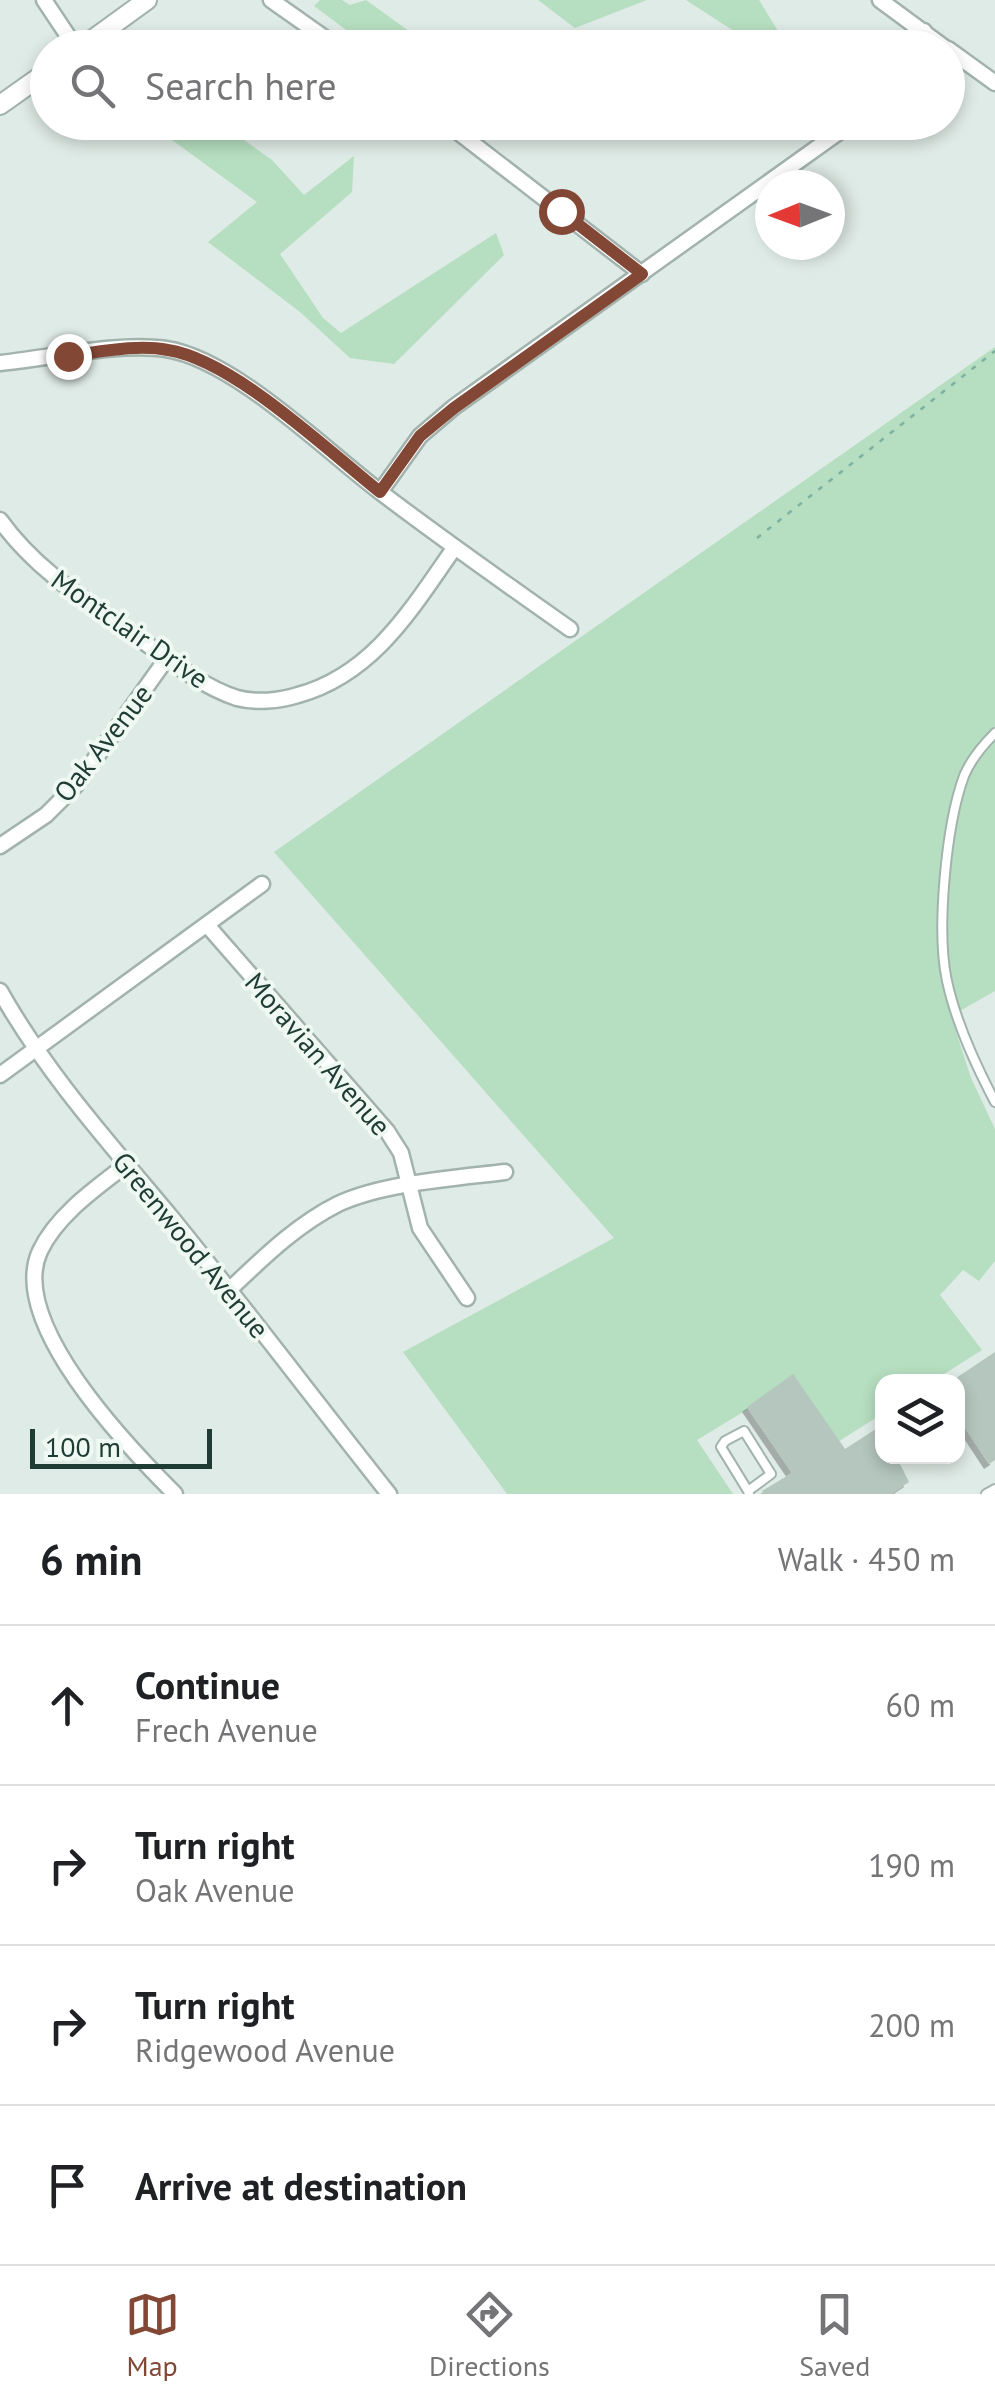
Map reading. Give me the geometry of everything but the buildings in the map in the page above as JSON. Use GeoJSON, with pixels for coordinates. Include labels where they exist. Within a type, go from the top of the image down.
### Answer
{"type":"FeatureCollection","features":[{"type":"Feature","properties":{"kind":"street"},"geometry":{"type":"LineString","coordinates":[[44,0],[65,30]]}},
{"type":"Feature","properties":{"kind":"street"},"geometry":{"type":"LineString","coordinates":[[104,30],[146,0]]}},
{"type":"Feature","properties":{"kind":"street"},"geometry":{"type":"LineString","coordinates":[[272,0],[314,30]]}},
{"type":"Feature","properties":{"kind":"street"},"geometry":{"type":"LineString","coordinates":[[880,0],[923,30]]}},
{"type":"Feature","properties":{"kind":"street"},"geometry":{"type":"LineString","coordinates":[[965,62],[995,83]]}},
{"type":"Feature","properties":{"kind":"street"},"geometry":{"type":"LineString","coordinates":[[0,106],[30,85]]}},
{"type":"Feature","properties":{"kind":"street"},"geometry":{"type":"LineString","coordinates":[[468,140],[642,274]]}},
{"type":"Feature","properties":{"kind":"street"},"geometry":{"type":"LineString","coordinates":[[380,492],[420,436],[454,408],[828,140]]}},
{"type":"Feature","properties":{"kind":"street"},"geometry":{"type":"LineString","coordinates":[[0,363],[134,348],[165,349],[194,356],[234,377],[380,492],[570,630]]}},
{"type":"Feature","properties":{"kind":"street","name":"Montclair Drive"},"geometry":{"type":"LineString","coordinates":[[0,520],[47,573],[167,658],[217,690],[242,699],[281,700],[318,690],[359,666],[398,628],[455,547]]}},
{"type":"Feature","properties":{"kind":"street","name":"Oak Avenue"},"geometry":{"type":"LineString","coordinates":[[0,846],[34,824],[77,784],[167,658]]}},
{"type":"Feature","properties":{"kind":"street"},"geometry":{"type":"LineString","coordinates":[[0,1075],[262,884]]}},
{"type":"Feature","properties":{"kind":"street","name":"Moravian Avenue"},"geometry":{"type":"LineString","coordinates":[[207,925],[387,1131],[400,1153],[420,1228],[467,1298]]}},
{"type":"Feature","properties":{"kind":"street","name":"Greenwood Avenue"},"geometry":{"type":"LineString","coordinates":[[0,990],[38,1048],[126,1164],[389,1494]]}},
{"type":"Feature","properties":{"kind":"street"},"geometry":{"type":"LineString","coordinates":[[126,1164],[52,1231],[38,1254],[34,1295],[83,1391],[121,1440],[175,1494]]}},
{"type":"Feature","properties":{"kind":"street"},"geometry":{"type":"LineString","coordinates":[[228,1290],[304,1224],[341,1203],[406,1185],[505,1172]]}},
{"type":"Feature","properties":{"kind":"lane"},"geometry":{"type":"LineString","coordinates":[[995,733],[972,760],[959,793],[942,935],[944,968],[954,1006],[970,1052],[995,1102]]}},
{"type":"Feature","properties":{"kind":"lane"},"geometry":{"type":"LineString","coordinates":[[744,1431],[771,1474],[748,1492],[721,1447],[744,1431]]}},
{"type":"Feature","properties":{"kind":"lane"},"geometry":{"type":"LineString","coordinates":[[986,1494],[995,1489]]}},
{"type":"Feature","properties":{"kind":"path"},"geometry":{"type":"LineString","coordinates":[[757,538],[816,496],[995,351]]}},
{"type":"Feature","properties":{"kind":"green space"},"geometry":{"type":"Polygon","coordinates":[[[320,0],[342,0],[350,5],[366,0],[407,30],[346,30],[314,6],[320,0]]]}},
{"type":"Feature","properties":{"kind":"green space"},"geometry":{"type":"Polygon","coordinates":[[[538,0],[647,0],[575,28],[538,0]]]}},
{"type":"Feature","properties":{"kind":"green space"},"geometry":{"type":"Polygon","coordinates":[[[686,0],[759,0],[777,30],[732,30],[686,0]]]}},
{"type":"Feature","properties":{"kind":"green space"},"geometry":{"type":"Polygon","coordinates":[[[172,140],[244,140],[272,160],[304,195],[354,156],[352,192],[280,254],[323,318],[341,333],[496,233],[504,255],[394,364],[350,358],[300,312],[208,242],[257,202],[172,140]]]}},
{"type":"Feature","properties":{"kind":"green space"},"geometry":{"type":"Polygon","coordinates":[[[995,347],[995,991],[951,1016],[971,1078],[995,1129],[995,1261],[979,1281],[963,1270],[940,1295],[982,1350],[944,1374],[875,1374],[875,1418],[836,1443],[794,1381],[697,1440],[733,1494],[507,1494],[403,1352],[614,1238],[274,852],[995,347]]]}},
{"type":"Feature","properties":{"kind":"route"},"geometry":{"type":"LineString","coordinates":[[68,356],[134,348],[165,349],[194,356],[234,377],[380,492],[420,436],[642,274],[561,211]]}}]}
